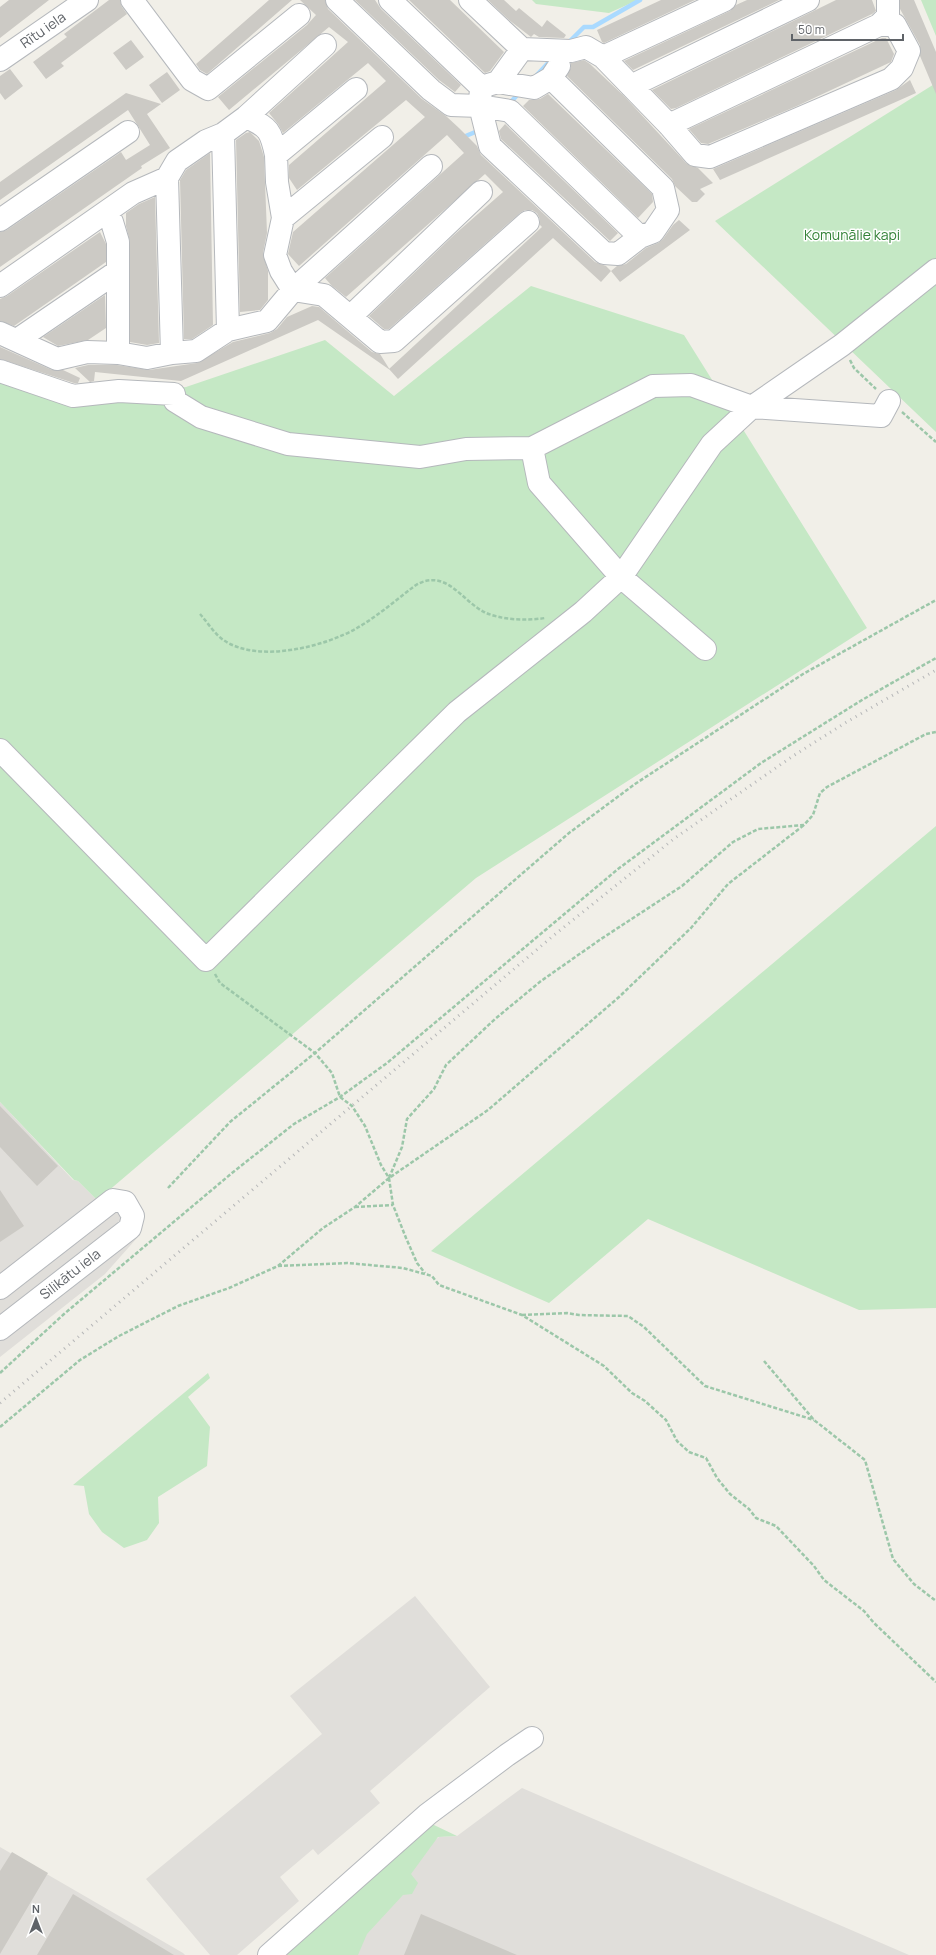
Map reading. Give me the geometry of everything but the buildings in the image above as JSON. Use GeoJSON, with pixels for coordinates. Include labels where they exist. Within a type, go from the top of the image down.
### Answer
{"type":"FeatureCollection","features":[{"type":"Feature","properties":{"kind":"street","name":"Rītu iela"},"geometry":{"type":"LineString","coordinates":[[0,60],[87,0]]}},
{"type":"Feature","properties":{"kind":"street"},"geometry":{"type":"LineString","coordinates":[[132,0],[192,80],[208,89],[299,15]]}},
{"type":"Feature","properties":{"kind":"street"},"geometry":{"type":"LineString","coordinates":[[337,0],[431,90],[451,105],[486,92],[542,83]]}},
{"type":"Feature","properties":{"kind":"street"},"geometry":{"type":"LineString","coordinates":[[390,0],[486,92],[510,111],[640,237]]}},
{"type":"Feature","properties":{"kind":"street"},"geometry":{"type":"LineString","coordinates":[[470,0],[522,49],[571,51],[586,47],[603,57],[669,125],[695,155],[710,157],[892,79],[902,68],[909,51],[895,25],[879,25]]}},
{"type":"Feature","properties":{"kind":"street"},"geometry":{"type":"LineString","coordinates":[[603,57],[725,0]]}},
{"type":"Feature","properties":{"kind":"street"},"geometry":{"type":"LineString","coordinates":[[631,86],[808,0]]}},
{"type":"Feature","properties":{"kind":"street"},"geometry":{"type":"LineString","coordinates":[[669,125],[879,25],[888,16],[888,0]]}},
{"type":"Feature","properties":{"kind":"street"},"geometry":{"type":"LineString","coordinates":[[0,286],[133,193],[166,178],[177,161],[206,141],[223,134],[246,117],[325,45]]}},
{"type":"Feature","properties":{"kind":"street"},"geometry":{"type":"LineString","coordinates":[[522,49],[486,92],[490,146],[604,253],[618,254],[640,237],[653,232],[668,210],[663,188],[542,83]]}},
{"type":"Feature","properties":{"kind":"street"},"geometry":{"type":"LineString","coordinates":[[510,111],[542,83],[571,51]]}},
{"type":"Feature","properties":{"kind":"street"},"geometry":{"type":"LineString","coordinates":[[276,155],[356,89]]}},
{"type":"Feature","properties":{"kind":"street"},"geometry":{"type":"LineString","coordinates":[[246,117],[260,123],[272,134],[276,155],[277,182],[283,218],[275,255],[281,271],[292,290]]}},
{"type":"Feature","properties":{"kind":"street"},"geometry":{"type":"LineString","coordinates":[[0,220],[128,132]]}},
{"type":"Feature","properties":{"kind":"street"},"geometry":{"type":"LineString","coordinates":[[223,134],[228,330]]}},
{"type":"Feature","properties":{"kind":"street"},"geometry":{"type":"LineString","coordinates":[[283,218],[382,137]]}},
{"type":"Feature","properties":{"kind":"street"},"geometry":{"type":"LineString","coordinates":[[8,337],[57,359],[87,352],[118,353],[147,358],[172,353],[196,351],[228,330],[267,321],[292,290],[431,166]]}},
{"type":"Feature","properties":{"kind":"street"},"geometry":{"type":"LineString","coordinates":[[166,178],[172,353]]}},
{"type":"Feature","properties":{"kind":"street"},"geometry":{"type":"LineString","coordinates":[[350,316],[481,192]]}},
{"type":"Feature","properties":{"kind":"street"},"geometry":{"type":"LineString","coordinates":[[106,212],[112,222],[118,242],[118,353]]}},
{"type":"Feature","properties":{"kind":"street"},"geometry":{"type":"LineString","coordinates":[[292,290],[324,294],[380,342],[394,341],[528,222]]}},
{"type":"Feature","properties":{"kind":"street"},"geometry":{"type":"LineString","coordinates":[[0,750],[206,960],[457,712],[583,612],[621,577],[712,444],[752,407],[842,345],[936,270]]}},
{"type":"Feature","properties":{"kind":"street"},"geometry":{"type":"LineString","coordinates":[[8,337],[118,271]]}},
{"type":"Feature","properties":{"kind":"street"},"geometry":{"type":"LineString","coordinates":[[0,371],[73,396],[119,391],[174,394],[175,401],[201,417],[288,444],[420,457],[466,449],[532,448],[653,386],[691,385],[752,407],[881,416],[889,401]]}},
{"type":"Feature","properties":{"kind":"street"},"geometry":{"type":"LineString","coordinates":[[532,448],[539,483],[621,577],[705,649]]}},
{"type":"Feature","properties":{"kind":"street","name":"Silikātu iela"},"geometry":{"type":"LineString","coordinates":[[0,1288],[113,1200],[125,1202],[134,1216],[130,1228],[0,1329]]}},
{"type":"Feature","properties":{"kind":"street"},"geometry":{"type":"LineString","coordinates":[[269,1955],[428,1814],[500,1759],[532,1738]]}},
{"type":"Feature","properties":{"kind":"path"},"geometry":{"type":"LineString","coordinates":[[200,614],[224,641],[248,651],[280,652],[315,645],[356,628],[425,580],[436,579],[447,584],[484,612],[509,619],[536,620],[551,617]]}},
{"type":"Feature","properties":{"kind":"path"},"geometry":{"type":"LineString","coordinates":[[168,1188],[230,1122],[315,1053],[568,833],[635,784],[803,674],[936,600]]}},
{"type":"Feature","properties":{"kind":"path"},"geometry":{"type":"LineString","coordinates":[[0,1373],[64,1314],[232,1173],[294,1124],[340,1097],[387,1063],[618,869],[761,763],[862,700],[936,658]]}},
{"type":"Feature","properties":{"kind":"path"},"geometry":{"type":"LineString","coordinates":[[0,1427],[80,1360],[118,1336],[178,1306],[229,1288],[278,1266],[323,1228],[355,1207],[389,1178],[488,1110],[620,997],[691,928],[728,884],[804,825],[813,815],[820,794],[827,787],[926,734],[936,732]]}},
{"type":"Feature","properties":{"kind":"path"},"geometry":{"type":"LineString","coordinates":[[389,1178],[402,1147],[407,1119],[434,1089],[446,1065],[495,1019],[559,969],[682,886],[733,842],[758,829],[804,825]]}},
{"type":"Feature","properties":{"kind":"path"},"geometry":{"type":"LineString","coordinates":[[206,960],[220,983],[315,1053],[332,1073],[340,1097],[352,1106],[365,1126],[381,1165],[389,1178],[393,1205],[417,1263],[425,1273]]}},
{"type":"Feature","properties":{"kind":"path"},"geometry":{"type":"LineString","coordinates":[[355,1207],[393,1205]]}},
{"type":"Feature","properties":{"kind":"path"},"geometry":{"type":"LineString","coordinates":[[278,1266],[347,1263],[403,1268],[425,1273],[432,1276],[439,1285],[522,1314],[604,1366],[632,1393],[645,1401],[666,1420],[678,1441],[689,1452],[706,1458],[717,1478],[730,1494],[749,1509],[756,1518],[776,1526],[814,1566],[824,1580],[864,1610],[874,1623],[936,1682]]}},
{"type":"Feature","properties":{"kind":"path"},"geometry":{"type":"LineString","coordinates":[[522,1314],[567,1313],[579,1315],[628,1316],[644,1327],[705,1386],[814,1420]]}},
{"type":"Feature","properties":{"kind":"path"},"geometry":{"type":"LineString","coordinates":[[764,1361],[814,1420],[865,1460],[893,1559],[914,1584],[936,1601]]}},
{"type":"Feature","properties":{"kind":"shaded area"},"geometry":{"type":"Polygon","coordinates":[[[0,1102],[73,1180],[78,1181],[98,1201],[143,1218],[137,1238],[105,1274],[0,1357],[0,1102]]]}},
{"type":"Feature","properties":{"kind":"shaded area"},"geometry":{"type":"Polygon","coordinates":[[[415,1596],[490,1687],[370,1791],[380,1803],[318,1855],[313,1849],[280,1877],[299,1901],[237,1955],[210,1955],[146,1879],[322,1734],[290,1696],[415,1596]]]}},
{"type":"Feature","properties":{"kind":"shaded area"},"geometry":{"type":"Polygon","coordinates":[[[522,1788],[909,1955],[290,1955],[439,1837],[457,1836],[522,1788]]]}},
{"type":"Feature","properties":{"kind":"shaded area"},"geometry":{"type":"Polygon","coordinates":[[[0,1847],[183,1953],[185,1955],[0,1955],[0,1847]]]}},
{"type":"Feature","properties":{"kind":"green space"},"geometry":{"type":"Polygon","coordinates":[[[532,0],[638,0],[609,13],[536,4],[532,0]]]}},
{"type":"Feature","properties":{"kind":"green space"},"geometry":{"type":"Polygon","coordinates":[[[921,0],[936,0],[936,36],[921,0]]]}},
{"type":"Feature","properties":{"kind":"green space","name":"Komunālie kapi"},"geometry":{"type":"Polygon","coordinates":[[[936,83],[936,432],[715,221],[936,83]]]}},
{"type":"Feature","properties":{"kind":"green space"},"geometry":{"type":"Polygon","coordinates":[[[531,286],[684,335],[867,628],[476,878],[98,1201],[78,1181],[74,1180],[0,1102],[0,374],[71,402],[186,387],[325,340],[394,396],[531,286]]]}},
{"type":"Feature","properties":{"kind":"green space"},"geometry":{"type":"Polygon","coordinates":[[[936,826],[936,1308],[859,1310],[648,1219],[549,1303],[431,1251],[936,826]]]}},
{"type":"Feature","properties":{"kind":"green space"},"geometry":{"type":"Polygon","coordinates":[[[208,1373],[210,1378],[188,1397],[210,1427],[207,1466],[158,1497],[159,1523],[147,1540],[124,1548],[102,1532],[89,1514],[84,1486],[73,1485],[208,1373]]]}},
{"type":"Feature","properties":{"kind":"green space"},"geometry":{"type":"Polygon","coordinates":[[[428,1825],[434,1825],[457,1836],[438,1837],[411,1874],[418,1883],[412,1894],[403,1895],[367,1934],[358,1955],[281,1955],[428,1825]]]}},
{"type":"Feature","properties":{"kind":"waterway"},"geometry":{"type":"LineString","coordinates":[[568,43],[584,27],[593,27],[640,0]]}},
{"type":"Feature","properties":{"kind":"waterway"},"geometry":{"type":"LineString","coordinates":[[536,76],[549,62]]}},
{"type":"Feature","properties":{"kind":"waterway"},"geometry":{"type":"LineString","coordinates":[[509,104],[520,92]]}},
{"type":"Feature","properties":{"kind":"waterway"},"geometry":{"type":"LineString","coordinates":[[461,138],[480,130]]}},
{"type":"Feature","properties":{"kind":"railway"},"geometry":{"type":"LineString","coordinates":[[0,1403],[553,936],[675,838],[793,756],[845,723],[936,670]]}}]}
